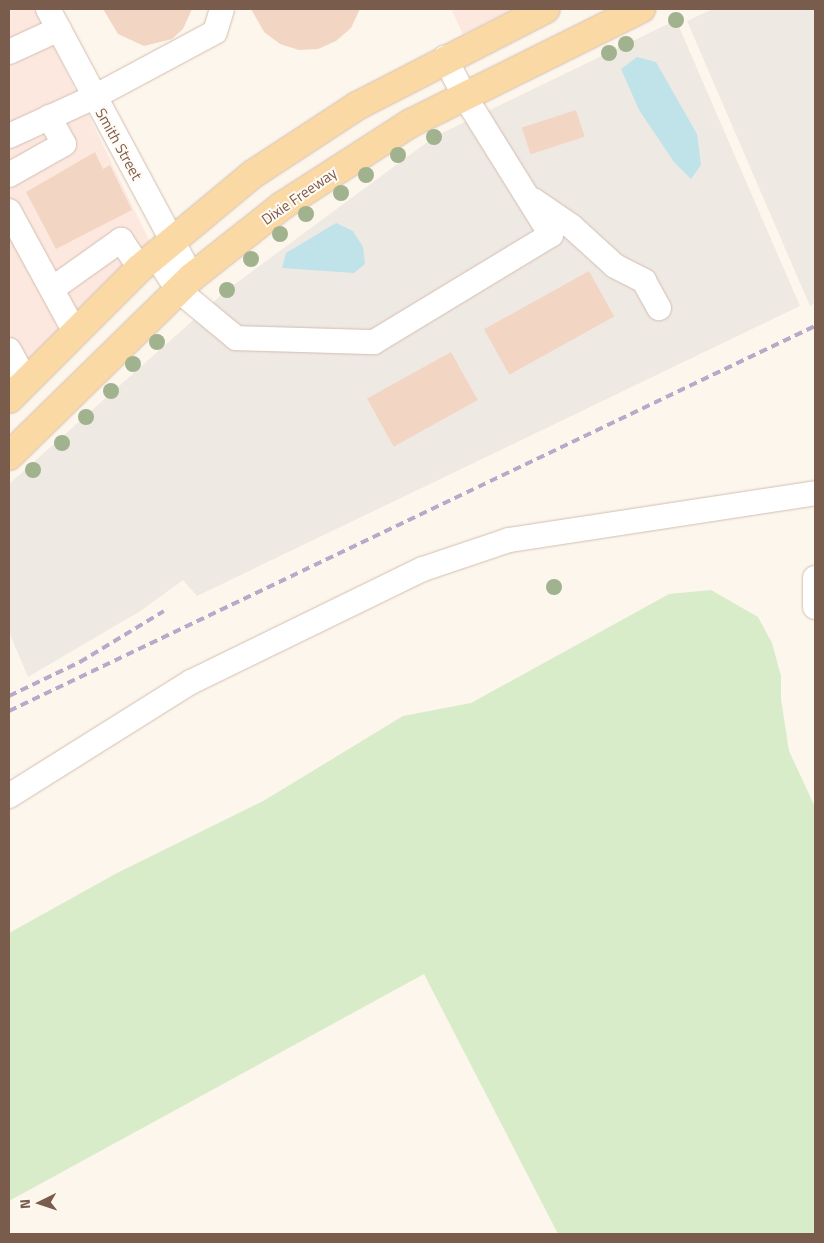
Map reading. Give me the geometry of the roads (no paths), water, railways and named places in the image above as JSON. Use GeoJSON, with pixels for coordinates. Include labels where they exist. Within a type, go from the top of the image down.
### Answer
{"type":"FeatureCollection","features":[{"type":"Feature","properties":{"kind":"main road"},"geometry":{"type":"LineString","coordinates":[[18,391],[75,332],[156,254],[253,174],[357,106],[445,58],[546,9]]}},
{"type":"Feature","properties":{"kind":"main road","name":"Dixie Freeway"},"geometry":{"type":"LineString","coordinates":[[9,456],[185,284],[322,179],[464,95],[641,9]]}},
{"type":"Feature","properties":{"kind":"street"},"geometry":{"type":"LineString","coordinates":[[49,117],[64,144],[17,171],[9,137],[49,117],[94,97],[215,32],[222,9]]}},
{"type":"Feature","properties":{"kind":"street"},"geometry":{"type":"LineString","coordinates":[[9,52],[54,19]]}},
{"type":"Feature","properties":{"kind":"street","name":"Smith Street"},"geometry":{"type":"LineString","coordinates":[[54,19],[94,97],[156,254],[185,284]]}},
{"type":"Feature","properties":{"kind":"street"},"geometry":{"type":"LineString","coordinates":[[185,284],[236,338],[374,342],[551,235],[464,95],[445,58]]}},
{"type":"Feature","properties":{"kind":"street"},"geometry":{"type":"LineString","coordinates":[[526,195],[571,226],[615,266],[644,281],[659,308]]}},
{"type":"Feature","properties":{"kind":"street"},"geometry":{"type":"LineString","coordinates":[[9,211],[75,332]]}},
{"type":"Feature","properties":{"kind":"street"},"geometry":{"type":"LineString","coordinates":[[52,289],[122,240],[156,254]]}},
{"type":"Feature","properties":{"kind":"street"},"geometry":{"type":"LineString","coordinates":[[9,350],[18,391]]}},
{"type":"Feature","properties":{"kind":"street"},"geometry":{"type":"LineString","coordinates":[[9,796],[191,682],[424,569],[509,540],[815,493]]}},
{"type":"Feature","properties":{"kind":"street"},"geometry":{"type":"LineString","coordinates":[[815,578],[815,607]]}},
{"type":"Feature","properties":{"kind":"water"},"geometry":{"type":"Polygon","coordinates":[[[637,57],[656,62],[697,134],[701,165],[691,179],[674,162],[639,110],[621,69],[637,57]]]}},
{"type":"Feature","properties":{"kind":"water"},"geometry":{"type":"Polygon","coordinates":[[[336,223],[353,231],[363,247],[365,264],[354,273],[282,268],[286,253],[336,223]]]}},
{"type":"Feature","properties":{"kind":"railway"},"geometry":{"type":"LineString","coordinates":[[9,711],[815,326]]}},
{"type":"Feature","properties":{"kind":"railway"},"geometry":{"type":"LineString","coordinates":[[9,696],[80,662],[164,611]]}}]}
